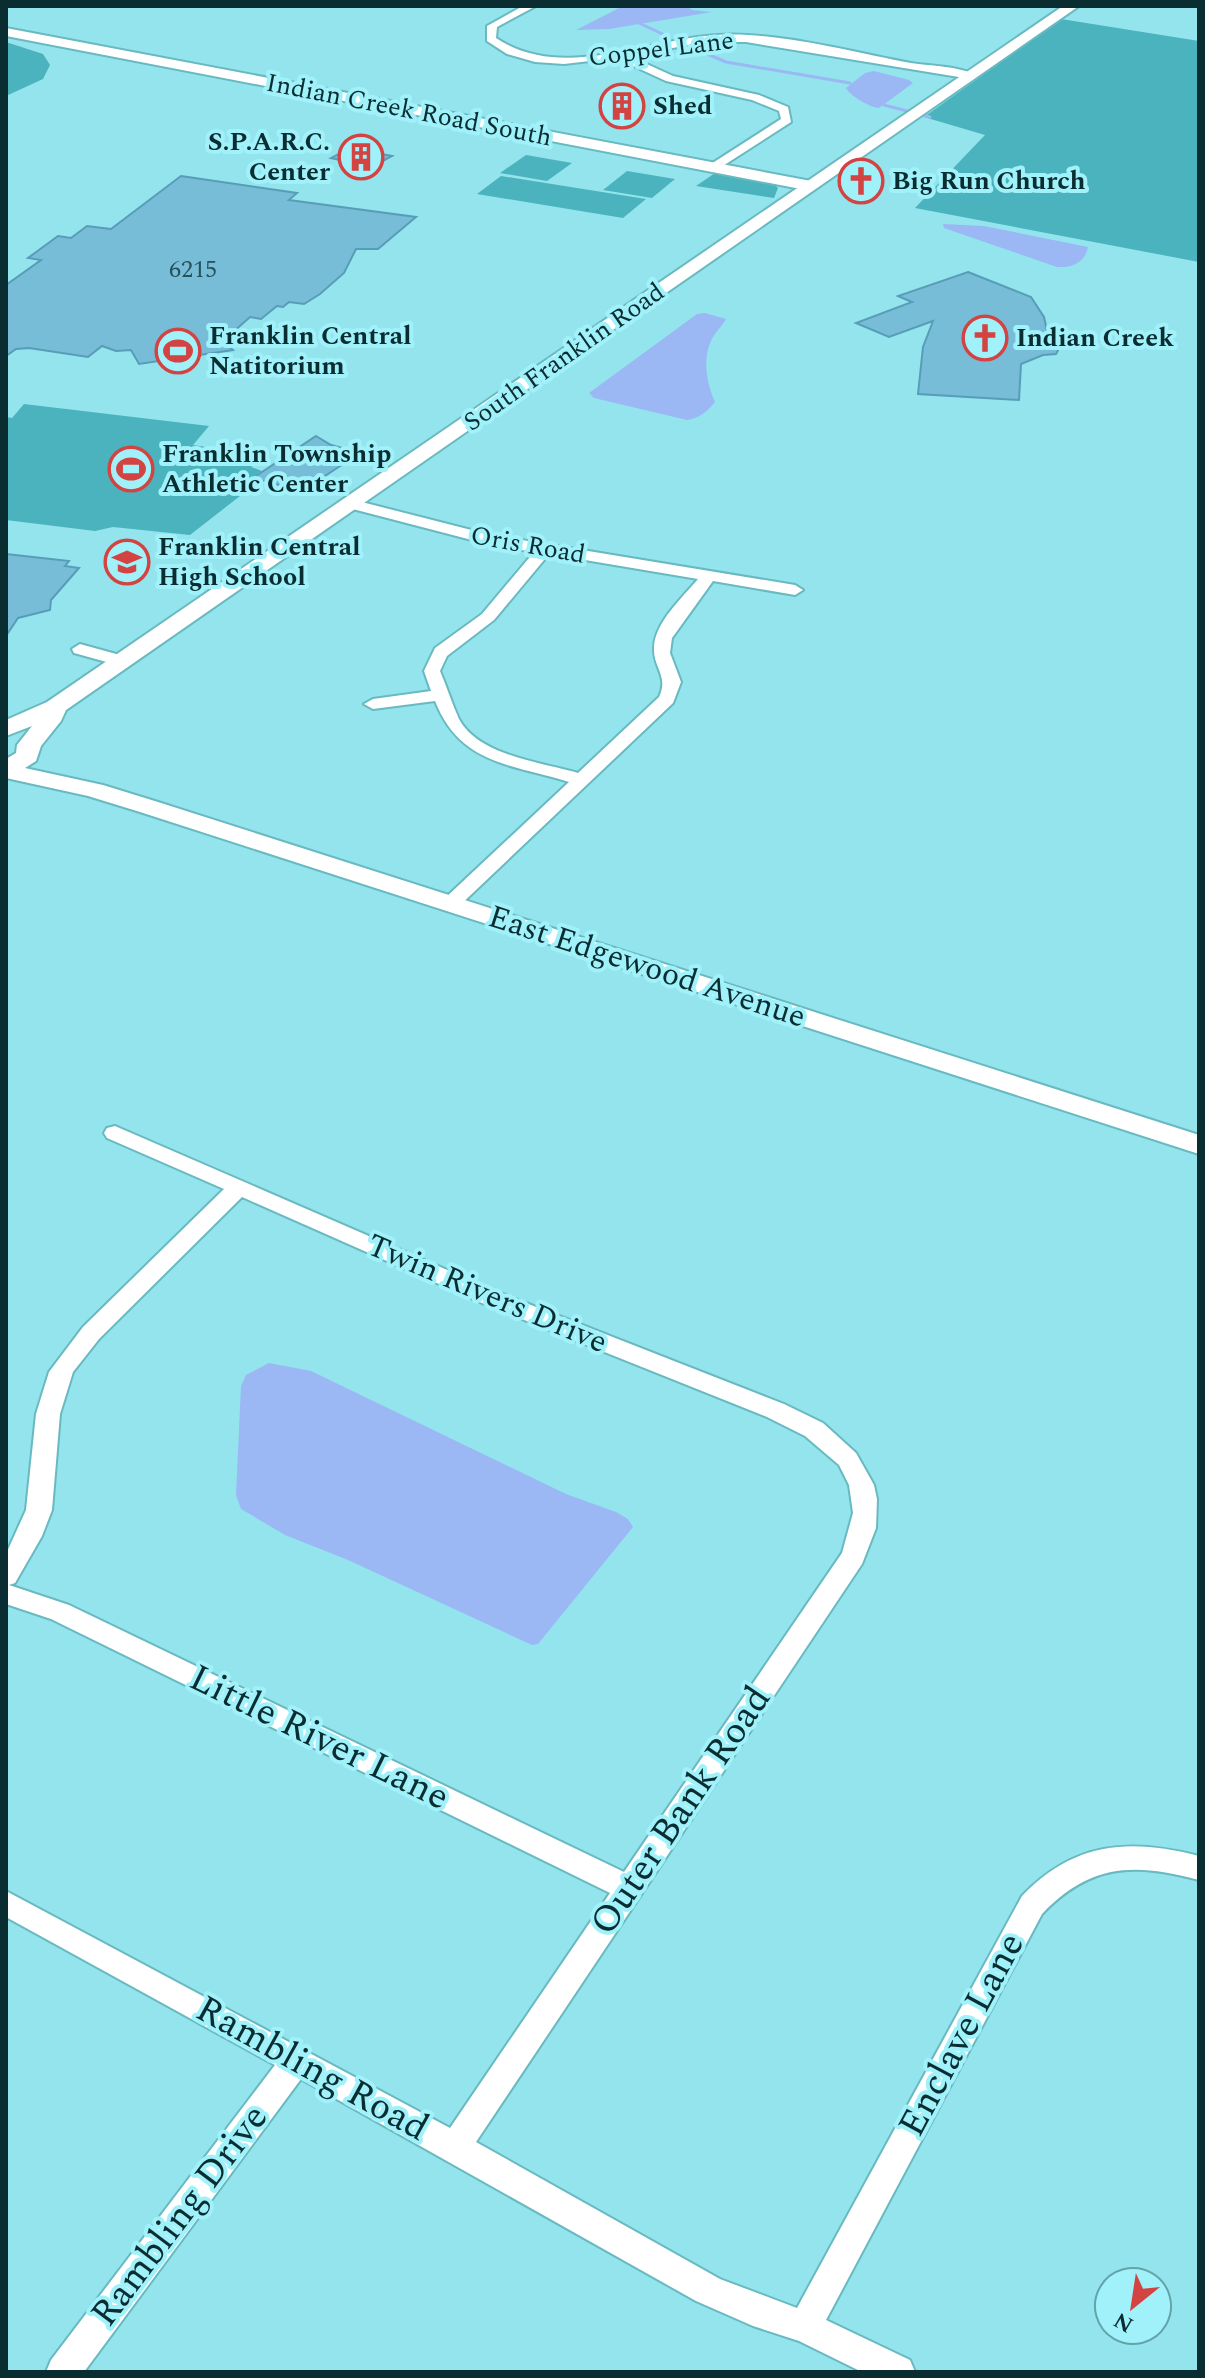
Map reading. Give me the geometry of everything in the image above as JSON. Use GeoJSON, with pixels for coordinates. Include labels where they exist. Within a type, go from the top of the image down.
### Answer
{"type":"FeatureCollection","features":[{"type":"Feature","properties":{"kind":"main road","name":"South Franklin Road"},"geometry":{"type":"LineString","coordinates":[[6,730],[55,707],[1072,6]]}},
{"type":"Feature","properties":{"kind":"main road","name":"South Franklin Road"},"geometry":{"type":"LineString","coordinates":[[17,760],[53,716],[55,707]]}},
{"type":"Feature","properties":{"kind":"main road"},"geometry":{"type":"LineString","coordinates":[[6,730],[20,737],[17,760]]}},
{"type":"Feature","properties":{"kind":"main road","name":"East Edgewood Avenue"},"geometry":{"type":"LineString","coordinates":[[17,760],[94,790],[1199,1145]]}},
{"type":"Feature","properties":{"kind":"street","name":"Coppel Lane"},"geometry":{"type":"LineString","coordinates":[[531,6],[492,26],[489,34],[496,43],[527,55],[556,59],[620,56],[721,37],[760,40],[969,78]]}},
{"type":"Feature","properties":{"kind":"street","name":"Indian Creek Road South"},"geometry":{"type":"LineString","coordinates":[[6,32],[811,186]]}},
{"type":"Feature","properties":{"kind":"street"},"geometry":{"type":"LineString","coordinates":[[620,56],[670,79],[755,97],[784,109],[787,120],[715,167]]}},
{"type":"Feature","properties":{"kind":"street","name":"Oris Road"},"geometry":{"type":"LineString","coordinates":[[350,504],[460,534],[795,590]]}},
{"type":"Feature","properties":{"kind":"street"},"geometry":{"type":"LineString","coordinates":[[545,549],[488,617],[438,655],[432,668],[458,732],[477,747],[582,780]]}},
{"type":"Feature","properties":{"kind":"street"},"geometry":{"type":"LineString","coordinates":[[450,904],[669,696],[673,675],[663,656],[663,639],[709,576]]}},
{"type":"Feature","properties":{"kind":"street"},"geometry":{"type":"LineString","coordinates":[[80,649],[121,661]]}},
{"type":"Feature","properties":{"kind":"street"},"geometry":{"type":"LineString","coordinates":[[373,704],[441,695]]}},
{"type":"Feature","properties":{"kind":"street","name":"Twin Rivers Drive"},"geometry":{"type":"LineString","coordinates":[[115,1133],[614,1348],[796,1418],[838,1448],[851,1464]]}},
{"type":"Feature","properties":{"kind":"street"},"geometry":{"type":"LineString","coordinates":[[6,1576],[32,1532],[39,1510],[50,1409],[54,1386],[62,1370],[77,1349],[165,1258],[240,1187]]}},
{"type":"Feature","properties":{"kind":"street","name":"Outer Bank Road"},"geometry":{"type":"LineString","coordinates":[[455,2147],[858,1547],[866,1520],[866,1500],[851,1464]]}},
{"type":"Feature","properties":{"kind":"street","name":"Little River Lane"},"geometry":{"type":"LineString","coordinates":[[6,1594],[60,1612],[629,1888]]}},
{"type":"Feature","properties":{"kind":"street","name":"Enclave Lane"},"geometry":{"type":"LineString","coordinates":[[805,2327],[1032,1905],[1045,1889],[1061,1876],[1112,1858],[1138,1855],[1199,1868]]}},
{"type":"Feature","properties":{"kind":"street","name":"Rambling Road"},"geometry":{"type":"LineString","coordinates":[[8,1908],[455,2147],[708,2290],[753,2310],[805,2327],[898,2372]]}},
{"type":"Feature","properties":{"kind":"street","name":"Rambling Drive"},"geometry":{"type":"LineString","coordinates":[[63,2372],[296,2061]]}},
{"type":"Feature","properties":{"kind":"shaded area"},"geometry":{"type":"Polygon","coordinates":[[[623,6],[686,6],[692,10],[712,12],[609,29],[576,30],[623,6]]]}},
{"type":"Feature","properties":{"kind":"shaded area"},"geometry":{"type":"Polygon","coordinates":[[[1061,19],[1199,41],[1199,262],[915,208],[985,135],[924,117],[1061,19]]]}},
{"type":"Feature","properties":{"kind":"shaded area"},"geometry":{"type":"Polygon","coordinates":[[[6,42],[43,54],[50,65],[43,79],[6,96],[6,42]]]}},
{"type":"Feature","properties":{"kind":"shaded area"},"geometry":{"type":"Polygon","coordinates":[[[874,71],[913,83],[879,108],[875,107],[856,98],[846,88],[865,73],[874,71]]]}},
{"type":"Feature","properties":{"kind":"shaded area"},"geometry":{"type":"Polygon","coordinates":[[[526,155],[572,163],[547,181],[500,173],[526,155]]]}},
{"type":"Feature","properties":{"kind":"shaded area"},"geometry":{"type":"Polygon","coordinates":[[[627,171],[675,179],[652,198],[603,190],[627,171]]]}},
{"type":"Feature","properties":{"kind":"shaded area"},"geometry":{"type":"Polygon","coordinates":[[[718,171],[771,181],[778,188],[774,198],[696,186],[718,171]]]}},
{"type":"Feature","properties":{"kind":"shaded area"},"geometry":{"type":"Polygon","coordinates":[[[501,176],[646,199],[623,218],[477,194],[501,176]]]}},
{"type":"Feature","properties":{"kind":"shaded area"},"geometry":{"type":"Polygon","coordinates":[[[943,224],[984,226],[1088,247],[1077,263],[1057,267],[944,228],[943,224]]]}},
{"type":"Feature","properties":{"kind":"shaded area"},"geometry":{"type":"Polygon","coordinates":[[[697,314],[726,319],[708,350],[707,377],[715,402],[702,414],[687,420],[594,398],[589,393],[697,314]]]}},
{"type":"Feature","properties":{"kind":"shaded area","name":"Franklin Township Athletic Center"},"geometry":{"type":"Polygon","coordinates":[[[24,404],[209,426],[193,445],[267,457],[251,467],[262,471],[253,477],[240,496],[190,535],[113,527],[95,531],[6,520],[6,417],[12,418],[24,404]]]}},
{"type":"Feature","properties":{"kind":"shaded area"},"geometry":{"type":"Polygon","coordinates":[[[269,1363],[311,1371],[566,1494],[616,1512],[628,1519],[633,1527],[538,1644],[532,1645],[348,1560],[285,1535],[241,1509],[236,1495],[241,1386],[246,1375],[269,1363]]]}},
{"type":"Feature","properties":{"kind":"building","name":"S.P.A.R.C. Center"},"geometry":{"type":"Polygon","coordinates":[[[350,148],[392,156],[372,167],[331,158],[350,148]]]}},
{"type":"Feature","properties":{"kind":"building"},"geometry":{"type":"Polygon","coordinates":[[[181,176],[297,193],[289,200],[416,217],[378,249],[356,249],[344,273],[304,304],[289,302],[283,307],[277,306],[261,319],[250,317],[223,341],[233,350],[139,364],[131,350],[116,351],[102,346],[88,357],[29,348],[16,349],[6,356],[6,285],[41,260],[28,258],[58,236],[71,238],[87,226],[111,229],[181,176]]]}},
{"type":"Feature","properties":{"kind":"building"},"geometry":{"type":"Polygon","coordinates":[[[968,272],[1031,297],[1044,317],[1047,331],[1075,342],[1059,348],[1056,354],[1043,355],[1021,364],[1019,400],[918,394],[923,347],[933,321],[889,337],[856,323],[912,302],[898,296],[968,272]]]}},
{"type":"Feature","properties":{"kind":"building"},"geometry":{"type":"Polygon","coordinates":[[[316,436],[331,445],[360,453],[297,490],[253,478],[316,436]]]}},
{"type":"Feature","properties":{"kind":"building"},"geometry":{"type":"Polygon","coordinates":[[[6,554],[69,561],[65,566],[79,568],[51,600],[50,610],[18,618],[6,636],[6,554]]]}},
{"type":"Feature","properties":{"kind":"waterway"},"geometry":{"type":"LineString","coordinates":[[639,23],[669,37]]}},
{"type":"Feature","properties":{"kind":"waterway"},"geometry":{"type":"LineString","coordinates":[[695,49],[726,62],[850,83]]}},
{"type":"Feature","properties":{"kind":"waterway"},"geometry":{"type":"LineString","coordinates":[[884,105],[930,117]]}},
{"type":"Feature","properties":{"kind":"place","name":"Shed"},"geometry":{"type":"Point","coordinates":[622,106]}},
{"type":"Feature","properties":{"kind":"place","name":"S.P.A.R.C. Center"},"geometry":{"type":"Point","coordinates":[361,157]}},
{"type":"Feature","properties":{"kind":"place","name":"Big Run Church"},"geometry":{"type":"Point","coordinates":[861,181]}},
{"type":"Feature","properties":{"kind":"place","name":"Indian Creek"},"geometry":{"type":"Point","coordinates":[985,338]}},
{"type":"Feature","properties":{"kind":"place","name":"Franklin Central Natitorium"},"geometry":{"type":"Point","coordinates":[178,351]}},
{"type":"Feature","properties":{"kind":"place","name":"Franklin Township Athletic Center"},"geometry":{"type":"Point","coordinates":[131,469]}},
{"type":"Feature","properties":{"kind":"place","name":"Franklin Central High School"},"geometry":{"type":"Point","coordinates":[127,562]}}]}
